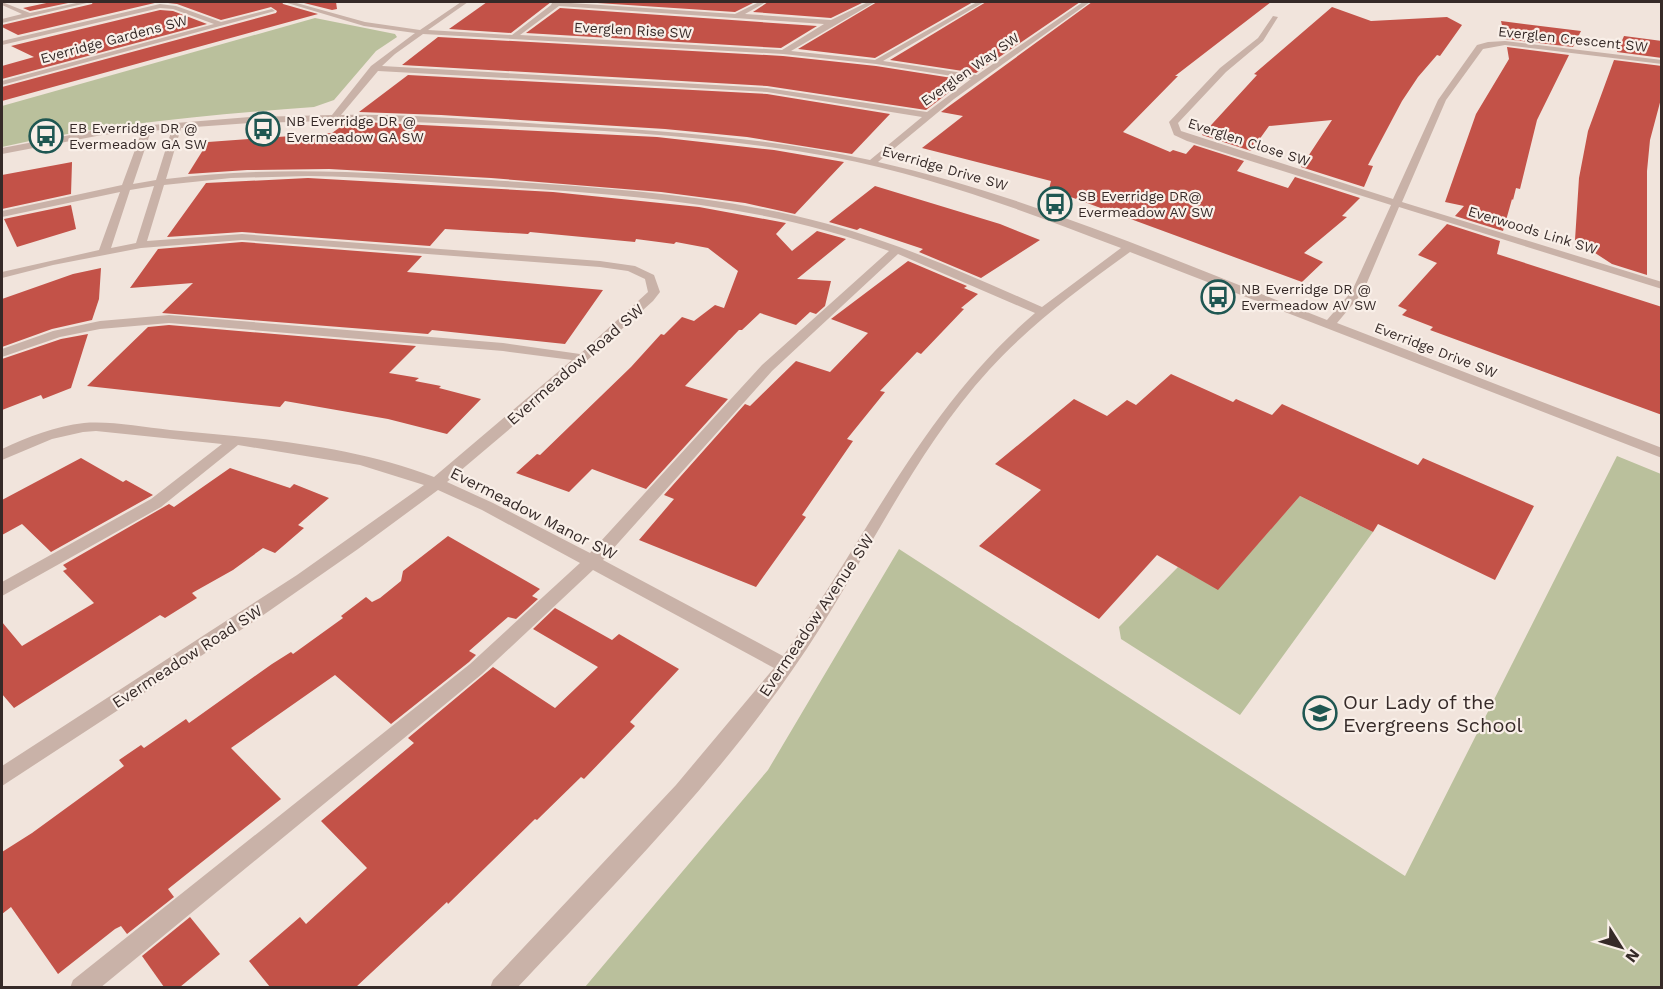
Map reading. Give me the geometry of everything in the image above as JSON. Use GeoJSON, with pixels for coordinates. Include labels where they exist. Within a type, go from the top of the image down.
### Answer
{"type":"FeatureCollection","features":[{"type":"Feature","properties":{"kind":"street"},"geometry":{"type":"LineString","coordinates":[[2,21],[88,2]]}},
{"type":"Feature","properties":{"kind":"street","name":"Everglen Rise SW"},"geometry":{"type":"LineString","coordinates":[[287,2],[364,24],[421,32],[783,52],[876,62],[978,78]]}},
{"type":"Feature","properties":{"kind":"street"},"geometry":{"type":"LineString","coordinates":[[335,117],[374,68],[392,52],[464,2]]}},
{"type":"Feature","properties":{"kind":"street"},"geometry":{"type":"LineString","coordinates":[[738,15],[763,2]]}},
{"type":"Feature","properties":{"kind":"street"},"geometry":{"type":"LineString","coordinates":[[783,52],[832,22],[872,2]]}},
{"type":"Feature","properties":{"kind":"street"},"geometry":{"type":"LineString","coordinates":[[876,62],[981,2]]}},
{"type":"Feature","properties":{"kind":"street","name":"Everglen Way SW"},"geometry":{"type":"LineString","coordinates":[[872,163],[927,115],[1087,2]]}},
{"type":"Feature","properties":{"kind":"street"},"geometry":{"type":"LineString","coordinates":[[2,3],[29,15]]}},
{"type":"Feature","properties":{"kind":"street"},"geometry":{"type":"LineString","coordinates":[[512,38],[557,3],[832,22]]}},
{"type":"Feature","properties":{"kind":"street","name":"Everridge Gardens SW"},"geometry":{"type":"LineString","coordinates":[[2,43],[160,6],[174,6],[222,24]]}},
{"type":"Feature","properties":{"kind":"street"},"geometry":{"type":"LineString","coordinates":[[222,24],[272,11]]}},
{"type":"Feature","properties":{"kind":"street","name":"Everglen Close SW"},"geometry":{"type":"LineString","coordinates":[[1275,17],[1273,25],[1266,33],[1224,69],[1173,122],[1173,128],[1177,133],[1190,139],[1396,203]]}},
{"type":"Feature","properties":{"kind":"street","name":"Everridge Gardens SW"},"geometry":{"type":"LineString","coordinates":[[2,83],[222,24]]}},
{"type":"Feature","properties":{"kind":"street","name":"Everglen Crescent SW"},"geometry":{"type":"LineString","coordinates":[[1396,203],[1443,100],[1482,45],[1513,44],[1662,62]]}},
{"type":"Feature","properties":{"kind":"street"},"geometry":{"type":"LineString","coordinates":[[374,68],[766,90],[927,115]]}},
{"type":"Feature","properties":{"kind":"street","name":"Everridge Drive SW"},"geometry":{"type":"LineString","coordinates":[[2,161],[177,127],[250,120],[335,117],[436,120],[686,135],[779,146],[872,163],[975,190],[1130,247],[1662,453]]}},
{"type":"Feature","properties":{"kind":"street"},"geometry":{"type":"LineString","coordinates":[[141,245],[177,127]]}},
{"type":"Feature","properties":{"kind":"street","name":"Everridge Drive SW"},"geometry":{"type":"LineString","coordinates":[[2,151],[102,132],[145,132]]}},
{"type":"Feature","properties":{"kind":"street"},"geometry":{"type":"LineString","coordinates":[[104,251],[145,132]]}},
{"type":"Feature","properties":{"kind":"street"},"geometry":{"type":"LineString","coordinates":[[2,214],[126,188],[234,175],[308,173],[665,196],[787,217],[897,249],[1043,312]]}},
{"type":"Feature","properties":{"kind":"street"},"geometry":{"type":"LineString","coordinates":[[1329,325],[1357,292],[1396,203]]}},
{"type":"Feature","properties":{"kind":"street","name":"Everwoods Link SW"},"geometry":{"type":"LineString","coordinates":[[1396,203],[1662,286]]}},
{"type":"Feature","properties":{"kind":"street","name":"Evermeadow Road SW"},"geometry":{"type":"LineString","coordinates":[[2,275],[104,251],[141,245],[209,238],[260,238],[632,268],[650,277],[654,292],[650,299],[436,483],[312,574],[2,777]]}},
{"type":"Feature","properties":{"kind":"street","name":"Evermeadow Avenue SW"},"geometry":{"type":"LineString","coordinates":[[501,987],[665,813],[786,666],[951,409],[993,359],[1043,312],[1130,247]]}},
{"type":"Feature","properties":{"kind":"street"},"geometry":{"type":"LineString","coordinates":[[81,987],[476,669],[537,615],[592,562],[767,368],[897,249]]}},
{"type":"Feature","properties":{"kind":"street"},"geometry":{"type":"LineString","coordinates":[[2,353],[57,334],[100,325],[169,319],[503,346],[582,358]]}},
{"type":"Feature","properties":{"kind":"street","name":"Evermeadow Manor SW"},"geometry":{"type":"LineString","coordinates":[[2,455],[36,439],[77,428],[96,427],[290,447],[349,457],[398,470],[436,483],[522,525],[786,666]]}},
{"type":"Feature","properties":{"kind":"street"},"geometry":{"type":"LineString","coordinates":[[2,590],[156,503],[235,441]]}},
{"type":"Feature","properties":{"kind":"green space"},"geometry":{"type":"Polygon","coordinates":[[[315,18],[395,34],[397,37],[376,51],[334,100],[314,107],[118,126],[2,147],[2,106],[315,18]]]}},
{"type":"Feature","properties":{"kind":"green space"},"geometry":{"type":"Polygon","coordinates":[[[1617,456],[1661,474],[1661,987],[585,987],[768,770],[899,549],[1405,876],[1617,456]]]}},
{"type":"Feature","properties":{"kind":"green space"},"geometry":{"type":"Polygon","coordinates":[[[1300,496],[1373,532],[1240,715],[1121,639],[1119,627],[1178,567],[1218,589],[1300,496]]]}},
{"type":"Feature","properties":{"kind":"building"},"geometry":{"type":"Polygon","coordinates":[[[51,2],[73,2],[30,11],[23,8],[51,2]]]}},
{"type":"Feature","properties":{"kind":"building"},"geometry":{"type":"Polygon","coordinates":[[[93,2],[159,2],[18,35],[2,27],[2,25],[93,2]]]}},
{"type":"Feature","properties":{"kind":"building"},"geometry":{"type":"Polygon","coordinates":[[[159,2],[282,2],[318,14],[2,101],[2,87],[277,11],[271,7],[221,20],[177,4],[159,2]]]}},
{"type":"Feature","properties":{"kind":"building"},"geometry":{"type":"Polygon","coordinates":[[[300,2],[336,2],[337,9],[332,10],[300,2]]]}},
{"type":"Feature","properties":{"kind":"building"},"geometry":{"type":"Polygon","coordinates":[[[487,2],[551,2],[511,33],[449,29],[487,2]]]}},
{"type":"Feature","properties":{"kind":"building"},"geometry":{"type":"Polygon","coordinates":[[[582,2],[755,2],[735,12],[582,2]]]}},
{"type":"Feature","properties":{"kind":"building"},"geometry":{"type":"Polygon","coordinates":[[[768,2],[864,2],[831,18],[753,12],[768,2]]]}},
{"type":"Feature","properties":{"kind":"building"},"geometry":{"type":"Polygon","coordinates":[[[877,2],[973,2],[875,58],[798,49],[877,2]]]}},
{"type":"Feature","properties":{"kind":"building"},"geometry":{"type":"Polygon","coordinates":[[[986,2],[1080,2],[976,73],[890,60],[986,2]]]}},
{"type":"Feature","properties":{"kind":"building"},"geometry":{"type":"Polygon","coordinates":[[[1092,2],[1271,2],[1175,76],[1178,76],[1123,132],[1170,152],[1173,150],[1186,154],[1194,145],[1244,161],[1237,171],[1288,188],[1295,177],[1360,198],[1342,216],[1347,217],[1304,253],[1323,262],[1302,282],[1049,189],[1051,181],[922,148],[963,116],[941,112],[1092,2]]]}},
{"type":"Feature","properties":{"kind":"building"},"geometry":{"type":"Polygon","coordinates":[[[1332,7],[1371,21],[1447,17],[1462,25],[1440,56],[1437,55],[1418,77],[1402,101],[1368,165],[1373,166],[1364,187],[1301,167],[1332,120],[1269,126],[1251,151],[1202,135],[1257,75],[1254,74],[1332,7]]]}},
{"type":"Feature","properties":{"kind":"building"},"geometry":{"type":"Polygon","coordinates":[[[560,8],[817,26],[781,48],[526,33],[560,8]]]}},
{"type":"Feature","properties":{"kind":"building"},"geometry":{"type":"Polygon","coordinates":[[[160,10],[173,11],[207,24],[2,79],[2,66],[34,57],[11,46],[160,10]]]}},
{"type":"Feature","properties":{"kind":"building"},"geometry":{"type":"Polygon","coordinates":[[[1501,21],[1581,31],[1573,47],[1505,39],[1501,21]]]}},
{"type":"Feature","properties":{"kind":"building"},"geometry":{"type":"Polygon","coordinates":[[[1624,36],[1662,41],[1662,58],[1617,52],[1624,36]]]}},
{"type":"Feature","properties":{"kind":"building"},"geometry":{"type":"Polygon","coordinates":[[[438,37],[783,56],[876,66],[965,80],[926,110],[767,86],[402,65],[438,37]]]}},
{"type":"Feature","properties":{"kind":"building"},"geometry":{"type":"Polygon","coordinates":[[[1507,47],[1569,55],[1537,120],[1520,189],[1516,188],[1503,231],[1455,216],[1464,206],[1445,202],[1476,114],[1509,59],[1507,47]]]}},
{"type":"Feature","properties":{"kind":"building"},"geometry":{"type":"Polygon","coordinates":[[[1614,60],[1662,66],[1662,95],[1650,140],[1647,171],[1647,275],[1612,264],[1575,240],[1579,178],[1588,131],[1614,60]]]}},
{"type":"Feature","properties":{"kind":"building"},"geometry":{"type":"Polygon","coordinates":[[[408,75],[767,94],[890,114],[852,154],[747,137],[665,129],[359,112],[408,75]]]}},
{"type":"Feature","properties":{"kind":"building"},"geometry":{"type":"Polygon","coordinates":[[[346,123],[657,137],[774,150],[844,162],[795,214],[745,203],[661,192],[491,178],[329,169],[247,170],[188,174],[208,142],[332,133],[346,123]]]}},
{"type":"Feature","properties":{"kind":"building"},"geometry":{"type":"Polygon","coordinates":[[[72,162],[71,194],[2,209],[2,175],[72,162]]]}},
{"type":"Feature","properties":{"kind":"building"},"geometry":{"type":"Polygon","coordinates":[[[308,178],[553,192],[699,207],[786,223],[776,234],[792,251],[817,231],[846,239],[797,279],[831,281],[825,306],[816,314],[810,312],[796,325],[760,313],[742,330],[739,330],[685,386],[728,399],[646,489],[592,469],[569,492],[516,473],[537,454],[540,455],[631,367],[661,334],[664,335],[682,317],[694,321],[715,305],[724,308],[738,271],[708,248],[676,242],[674,244],[636,239],[635,242],[530,232],[528,234],[445,229],[430,246],[242,232],[167,237],[206,183],[308,178]]]}},
{"type":"Feature","properties":{"kind":"building"},"geometry":{"type":"Polygon","coordinates":[[[875,186],[1000,224],[1040,240],[981,278],[919,252],[923,249],[860,228],[857,230],[829,222],[875,186]]]}},
{"type":"Feature","properties":{"kind":"building"},"geometry":{"type":"Polygon","coordinates":[[[71,205],[76,229],[17,247],[4,219],[71,205]]]}},
{"type":"Feature","properties":{"kind":"building"},"geometry":{"type":"Polygon","coordinates":[[[1447,224],[1500,241],[1497,254],[1662,307],[1662,415],[1430,330],[1433,327],[1402,315],[1407,310],[1398,306],[1437,263],[1418,255],[1447,224]]]}},
{"type":"Feature","properties":{"kind":"building"},"geometry":{"type":"Polygon","coordinates":[[[242,242],[422,256],[407,272],[603,290],[565,344],[432,330],[428,334],[162,313],[193,283],[130,288],[158,249],[242,242]]]}},
{"type":"Feature","properties":{"kind":"building"},"geometry":{"type":"Polygon","coordinates":[[[908,261],[967,286],[964,288],[978,294],[961,308],[964,309],[921,354],[917,352],[880,391],[885,392],[847,439],[853,441],[802,515],[806,517],[756,587],[639,540],[674,499],[664,495],[745,404],[750,406],[796,361],[830,372],[868,333],[831,319],[908,261]]]}},
{"type":"Feature","properties":{"kind":"building"},"geometry":{"type":"Polygon","coordinates":[[[101,268],[99,299],[92,320],[52,329],[2,347],[2,299],[73,274],[101,268]]]}},
{"type":"Feature","properties":{"kind":"building"},"geometry":{"type":"Polygon","coordinates":[[[169,325],[416,346],[389,373],[419,378],[415,381],[441,386],[439,388],[481,399],[447,434],[388,419],[285,401],[280,407],[87,386],[148,327],[169,325]]]}},
{"type":"Feature","properties":{"kind":"building"},"geometry":{"type":"Polygon","coordinates":[[[88,334],[71,388],[43,399],[41,395],[2,410],[2,359],[61,339],[88,334]]]}},
{"type":"Feature","properties":{"kind":"building"},"geometry":{"type":"Polygon","coordinates":[[[1171,374],[1233,402],[1236,399],[1272,415],[1282,404],[1418,465],[1423,458],[1534,506],[1495,580],[1378,524],[1373,532],[1300,496],[1218,590],[1157,555],[1099,619],[979,546],[1041,490],[995,464],[1074,399],[1107,416],[1127,400],[1136,405],[1171,374]]]}},
{"type":"Feature","properties":{"kind":"building"},"geometry":{"type":"Polygon","coordinates":[[[81,458],[123,482],[126,480],[153,495],[51,552],[22,524],[2,535],[2,500],[81,458]]]}},
{"type":"Feature","properties":{"kind":"building"},"geometry":{"type":"Polygon","coordinates":[[[230,468],[290,488],[294,484],[329,498],[298,525],[304,528],[275,553],[263,548],[233,570],[192,593],[197,598],[165,618],[160,615],[14,708],[2,694],[2,622],[22,646],[94,603],[63,571],[67,569],[63,565],[169,504],[174,507],[230,468]]]}},
{"type":"Feature","properties":{"kind":"building"},"geometry":{"type":"Polygon","coordinates":[[[448,536],[540,589],[532,596],[538,599],[516,619],[508,617],[469,651],[476,655],[469,662],[391,724],[335,675],[231,748],[281,799],[168,889],[174,897],[127,934],[121,926],[115,929],[58,974],[11,907],[2,914],[2,852],[124,766],[119,760],[141,745],[144,748],[186,719],[189,723],[272,664],[291,652],[293,654],[343,618],[341,616],[366,597],[372,602],[380,598],[401,581],[403,571],[448,536]]]}},
{"type":"Feature","properties":{"kind":"building"},"geometry":{"type":"Polygon","coordinates":[[[555,608],[612,640],[619,634],[679,669],[630,722],[635,726],[584,779],[581,777],[448,904],[447,902],[356,987],[270,987],[249,961],[300,917],[306,924],[367,868],[321,821],[414,743],[408,738],[493,667],[555,708],[598,667],[533,629],[555,608]]]}},
{"type":"Feature","properties":{"kind":"building"},"geometry":{"type":"Polygon","coordinates":[[[190,917],[220,954],[180,987],[164,987],[142,956],[190,917]]]}},
{"type":"Feature","properties":{"kind":"place","name":"NB Everridge DR @ Evermeadow GA SW"},"geometry":{"type":"Point","coordinates":[263,129]}},
{"type":"Feature","properties":{"kind":"place","name":"EB Everridge DR @ Evermeadow GA SW"},"geometry":{"type":"Point","coordinates":[46,136]}},
{"type":"Feature","properties":{"kind":"place","name":"SB Everridge DR@ Evermeadow AV SW"},"geometry":{"type":"Point","coordinates":[1055,204]}},
{"type":"Feature","properties":{"kind":"place","name":"NB Everridge DR @ Evermeadow AV SW"},"geometry":{"type":"Point","coordinates":[1218,297]}},
{"type":"Feature","properties":{"kind":"place","name":"Our Lady of the Evergreens School"},"geometry":{"type":"Point","coordinates":[1320,713]}}]}
